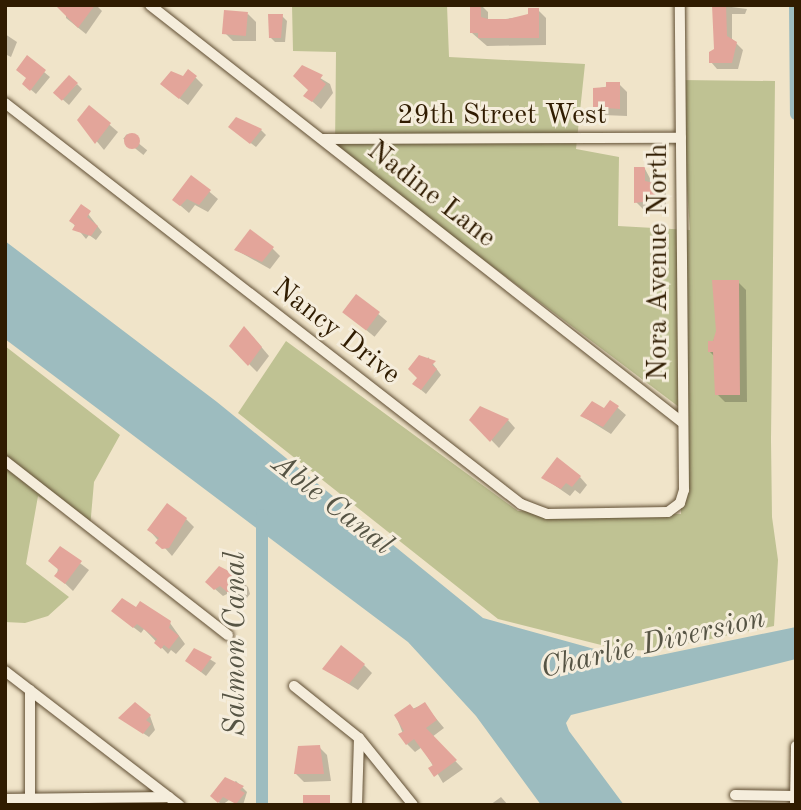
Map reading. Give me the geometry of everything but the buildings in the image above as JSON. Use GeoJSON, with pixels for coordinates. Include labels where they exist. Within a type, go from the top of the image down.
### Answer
{"type":"FeatureCollection","features":[{"type":"Feature","properties":{"kind":"street","name":"Nadine Lane"},"geometry":{"type":"LineString","coordinates":[[150,5],[683,423]]}},
{"type":"Feature","properties":{"kind":"street","name":"Nora Avenue North"},"geometry":{"type":"LineString","coordinates":[[668,512],[680,503],[684,490],[681,5]]}},
{"type":"Feature","properties":{"kind":"street","name":"Nancy Drive"},"geometry":{"type":"LineString","coordinates":[[5,103],[521,504],[547,514],[668,512]]}},
{"type":"Feature","properties":{"kind":"street","name":"29th Street West"},"geometry":{"type":"LineString","coordinates":[[322,139],[681,138]]}},
{"type":"Feature","properties":{"kind":"street"},"geometry":{"type":"LineString","coordinates":[[5,461],[228,635]]}},
{"type":"Feature","properties":{"kind":"street"},"geometry":{"type":"LineString","coordinates":[[5,671],[179,805]]}},
{"type":"Feature","properties":{"kind":"street"},"geometry":{"type":"LineString","coordinates":[[294,686],[359,738],[413,805]]}},
{"type":"Feature","properties":{"kind":"street"},"geometry":{"type":"LineString","coordinates":[[30,690],[30,802]]}},
{"type":"Feature","properties":{"kind":"street"},"geometry":{"type":"LineString","coordinates":[[357,805],[359,738]]}},
{"type":"Feature","properties":{"kind":"street"},"geometry":{"type":"LineString","coordinates":[[796,746],[796,805]]}},
{"type":"Feature","properties":{"kind":"street"},"geometry":{"type":"LineString","coordinates":[[735,795],[795,796]]}},
{"type":"Feature","properties":{"kind":"street"},"geometry":{"type":"LineString","coordinates":[[5,799],[30,802],[169,797]]}},
{"type":"Feature","properties":{"kind":"green space"},"geometry":{"type":"Polygon","coordinates":[[[292,5],[447,5],[449,57],[585,64],[576,149],[619,157],[618,226],[690,230],[679,80],[775,81],[771,440],[772,517],[778,560],[774,626],[651,651],[617,649],[498,619],[238,413],[286,341],[518,511],[681,514],[679,407],[335,148],[336,52],[293,51],[292,5]]]}},
{"type":"Feature","properties":{"kind":"green space"},"geometry":{"type":"Polygon","coordinates":[[[5,346],[120,435],[94,482],[90,528],[38,496],[26,564],[69,597],[48,616],[25,623],[5,622],[5,346]]]}},
{"type":"Feature","properties":{"kind":"water","name":"Able Canal"},"geometry":{"type":"Polygon","coordinates":[[[5,241],[217,402],[483,618],[616,655],[651,657],[796,627],[796,659],[571,715],[566,723],[569,731],[624,805],[541,805],[476,716],[408,642],[5,339],[5,241]]]}},
{"type":"Feature","properties":{"kind":"waterway"},"geometry":{"type":"LineString","coordinates":[[795,5],[796,114]]}},
{"type":"Feature","properties":{"kind":"waterway","name":"Salmon Canal"},"geometry":{"type":"LineString","coordinates":[[262,515],[262,805]]}},
{"type":"Feature","properties":{"kind":"water label","name":"Charlie Diversion"},"geometry":{"type":"Point","coordinates":[653,644]}}]}
